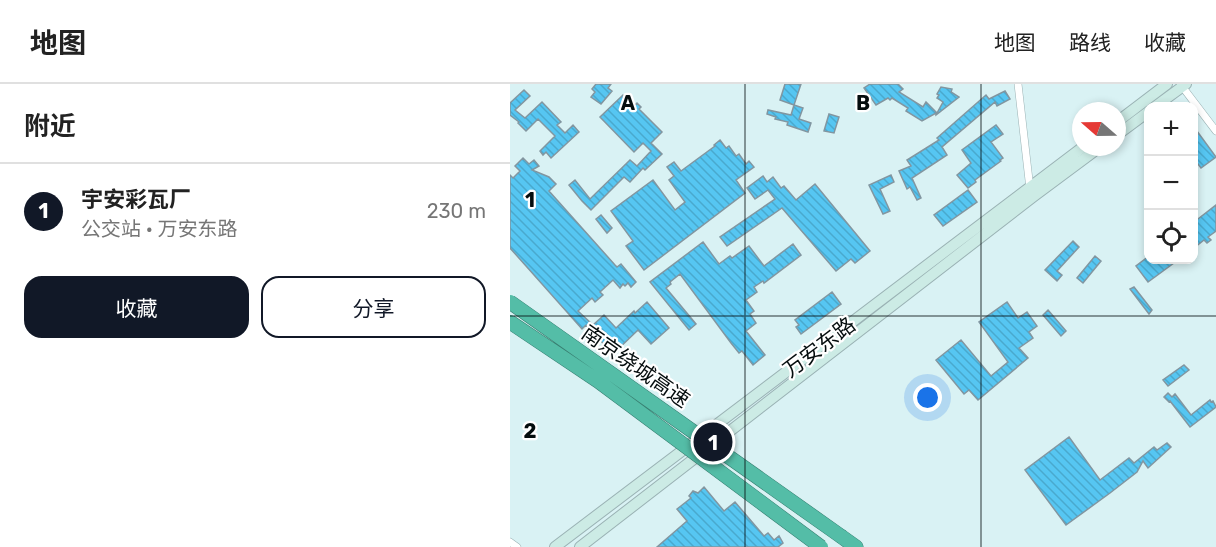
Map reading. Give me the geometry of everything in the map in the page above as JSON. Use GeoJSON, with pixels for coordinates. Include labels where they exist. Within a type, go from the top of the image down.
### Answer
{"type":"FeatureCollection","features":[{"type":"Feature","properties":{"kind":"highway","name":"南京绕城高速"},"geometry":{"type":"LineString","coordinates":[[510,302],[856,547]]}},
{"type":"Feature","properties":{"kind":"highway","name":"南京绕城高速"},"geometry":{"type":"LineString","coordinates":[[510,322],[598,381],[821,547]]}},
{"type":"Feature","properties":{"kind":"main road"},"geometry":{"type":"LineString","coordinates":[[1126,115],[1167,84]]}},
{"type":"Feature","properties":{"kind":"main road"},"geometry":{"type":"LineString","coordinates":[[1161,102],[1183,85]]}},
{"type":"Feature","properties":{"kind":"main road"},"geometry":{"type":"LineString","coordinates":[[1126,129],[1144,116]]}},
{"type":"Feature","properties":{"kind":"main road","name":"万安东路"},"geometry":{"type":"LineString","coordinates":[[580,547],[1031,192],[1073,156]]}},
{"type":"Feature","properties":{"kind":"main road","name":"万安东路"},"geometry":{"type":"LineString","coordinates":[[555,547],[1031,192],[1086,156]]}},
{"type":"Feature","properties":{"kind":"street"},"geometry":{"type":"LineString","coordinates":[[1018,84],[1031,192]]}},
{"type":"Feature","properties":{"kind":"street"},"geometry":{"type":"LineString","coordinates":[[1183,85],[1216,131]]}},
{"type":"Feature","properties":{"kind":"street"},"geometry":{"type":"LineString","coordinates":[[510,542],[516,547]]}},
{"type":"Feature","properties":{"kind":"building"},"geometry":{"type":"Polygon","coordinates":[[[596,84],[611,84],[608,88],[612,91],[601,104],[591,97],[595,92],[592,89],[596,84]]]}},
{"type":"Feature","properties":{"kind":"building"},"geometry":{"type":"Polygon","coordinates":[[[785,84],[801,84],[794,105],[780,100],[785,84]]]}},
{"type":"Feature","properties":{"kind":"building"},"geometry":{"type":"Polygon","coordinates":[[[870,84],[898,84],[903,89],[899,92],[923,107],[926,102],[937,113],[943,102],[937,98],[941,87],[952,89],[951,92],[959,97],[936,115],[936,113],[922,121],[892,98],[876,105],[864,88],[870,84]]]}},
{"type":"Feature","properties":{"kind":"building"},"geometry":{"type":"Polygon","coordinates":[[[524,90],[530,96],[515,110],[525,118],[542,102],[561,122],[557,125],[565,133],[573,125],[579,132],[551,158],[546,152],[543,155],[540,151],[555,136],[538,119],[526,131],[510,115],[510,103],[524,90]]]}},
{"type":"Feature","properties":{"kind":"building"},"geometry":{"type":"Polygon","coordinates":[[[1005,91],[1010,99],[997,106],[995,102],[942,147],[947,155],[912,178],[921,198],[917,200],[910,187],[907,189],[899,171],[911,166],[907,160],[939,140],[937,138],[986,95],[989,99],[1005,91]]]}},
{"type":"Feature","properties":{"kind":"building"},"geometry":{"type":"Polygon","coordinates":[[[623,95],[634,106],[637,103],[641,107],[639,109],[662,132],[651,143],[662,154],[645,170],[643,168],[630,182],[624,177],[591,210],[569,185],[575,180],[590,199],[630,160],[637,166],[651,151],[643,143],[634,152],[600,117],[623,95]]]}},
{"type":"Feature","properties":{"kind":"building"},"geometry":{"type":"Polygon","coordinates":[[[794,105],[803,108],[799,119],[811,123],[808,132],[787,125],[788,122],[775,119],[776,117],[767,114],[768,110],[791,115],[794,105]]]}},
{"type":"Feature","properties":{"kind":"building"},"geometry":{"type":"Polygon","coordinates":[[[829,114],[839,117],[834,133],[824,131],[829,114]]]}},
{"type":"Feature","properties":{"kind":"building"},"geometry":{"type":"Polygon","coordinates":[[[996,125],[1003,134],[991,142],[1003,158],[968,188],[957,175],[971,163],[962,150],[996,125]]]}},
{"type":"Feature","properties":{"kind":"building"},"geometry":{"type":"Polygon","coordinates":[[[1198,132],[1216,157],[1201,168],[1198,164],[1198,132]]]}},
{"type":"Feature","properties":{"kind":"building"},"geometry":{"type":"Polygon","coordinates":[[[720,140],[726,148],[729,146],[736,156],[739,154],[746,164],[749,161],[754,167],[736,180],[745,193],[644,270],[626,246],[633,241],[611,211],[653,180],[675,210],[685,202],[669,180],[674,176],[667,167],[674,162],[681,171],[720,140]]]}},
{"type":"Feature","properties":{"kind":"building"},"geometry":{"type":"Polygon","coordinates":[[[523,158],[529,164],[534,160],[539,166],[532,170],[549,177],[556,184],[549,191],[615,265],[617,267],[621,264],[636,282],[631,287],[628,283],[625,286],[623,284],[620,288],[613,280],[600,292],[603,295],[595,302],[592,298],[578,311],[593,325],[604,315],[616,328],[647,302],[669,328],[651,344],[638,330],[613,354],[586,325],[582,329],[510,248],[510,175],[513,178],[520,171],[515,166],[523,158]]]}},
{"type":"Feature","properties":{"kind":"building"},"geometry":{"type":"Polygon","coordinates":[[[891,175],[894,182],[880,189],[890,211],[883,214],[869,185],[891,175]]]}},
{"type":"Feature","properties":{"kind":"building"},"geometry":{"type":"Polygon","coordinates":[[[763,176],[767,182],[773,177],[781,188],[784,186],[796,200],[815,184],[870,251],[855,263],[851,259],[836,271],[782,208],[727,246],[720,237],[775,199],[768,190],[755,199],[747,188],[763,176]]]}},
{"type":"Feature","properties":{"kind":"building"},"geometry":{"type":"Polygon","coordinates":[[[968,190],[977,202],[943,226],[934,215],[968,190]]]}},
{"type":"Feature","properties":{"kind":"building"},"geometry":{"type":"Polygon","coordinates":[[[1216,205],[1216,231],[1208,237],[1211,240],[1207,243],[1204,240],[1198,245],[1198,219],[1216,205]]]}},
{"type":"Feature","properties":{"kind":"building"},"geometry":{"type":"Polygon","coordinates":[[[601,215],[612,228],[607,233],[596,219],[601,215]]]}},
{"type":"Feature","properties":{"kind":"building"},"geometry":{"type":"Polygon","coordinates":[[[1073,241],[1079,247],[1057,271],[1062,275],[1057,281],[1045,270],[1073,241]]]}},
{"type":"Feature","properties":{"kind":"building"},"geometry":{"type":"Polygon","coordinates":[[[703,242],[719,264],[749,246],[764,266],[793,244],[801,255],[764,283],[763,281],[754,287],[757,292],[746,300],[754,311],[750,314],[756,323],[746,331],[765,355],[753,365],[742,351],[739,353],[680,274],[666,288],[696,324],[689,330],[650,282],[703,242]]]}},
{"type":"Feature","properties":{"kind":"building"},"geometry":{"type":"Polygon","coordinates":[[[1095,256],[1101,261],[1083,283],[1077,278],[1095,256]]]}},
{"type":"Feature","properties":{"kind":"building"},"geometry":{"type":"Polygon","coordinates":[[[1144,260],[1144,264],[1173,264],[1148,282],[1136,266],[1144,260]]]}},
{"type":"Feature","properties":{"kind":"building"},"geometry":{"type":"Polygon","coordinates":[[[1134,287],[1152,310],[1149,314],[1130,289],[1134,287]]]}},
{"type":"Feature","properties":{"kind":"building"},"geometry":{"type":"Polygon","coordinates":[[[832,292],[841,304],[801,334],[796,327],[799,325],[795,320],[832,292]]]}},
{"type":"Feature","properties":{"kind":"building"},"geometry":{"type":"Polygon","coordinates":[[[1007,302],[1018,318],[1027,312],[1037,326],[1029,332],[1033,338],[1019,348],[1028,358],[978,400],[969,390],[964,394],[936,360],[961,340],[991,376],[1008,362],[979,322],[1007,302]]]}},
{"type":"Feature","properties":{"kind":"building"},"geometry":{"type":"Polygon","coordinates":[[[1048,310],[1066,331],[1061,336],[1043,315],[1048,310]]]}},
{"type":"Feature","properties":{"kind":"building"},"geometry":{"type":"Polygon","coordinates":[[[1184,365],[1189,370],[1168,386],[1163,380],[1184,365]]]}},
{"type":"Feature","properties":{"kind":"building"},"geometry":{"type":"Polygon","coordinates":[[[1168,393],[1172,397],[1175,394],[1191,415],[1210,400],[1216,407],[1190,427],[1170,401],[1164,397],[1168,393]]]}},
{"type":"Feature","properties":{"kind":"building"},"geometry":{"type":"Polygon","coordinates":[[[1069,437],[1100,480],[1129,458],[1134,463],[1154,447],[1157,450],[1167,443],[1171,447],[1148,468],[1143,461],[1137,472],[1066,525],[1025,470],[1069,437]]]}},
{"type":"Feature","properties":{"kind":"building"},"geometry":{"type":"Polygon","coordinates":[[[704,487],[724,511],[735,502],[764,536],[768,533],[774,540],[779,536],[783,543],[778,547],[657,547],[687,521],[677,509],[691,498],[689,496],[693,491],[698,493],[704,487]]]}},
{"type":"Feature","properties":{"kind":"place","name":"宇安彩瓦厂"},"geometry":{"type":"Point","coordinates":[713,442]}}]}
